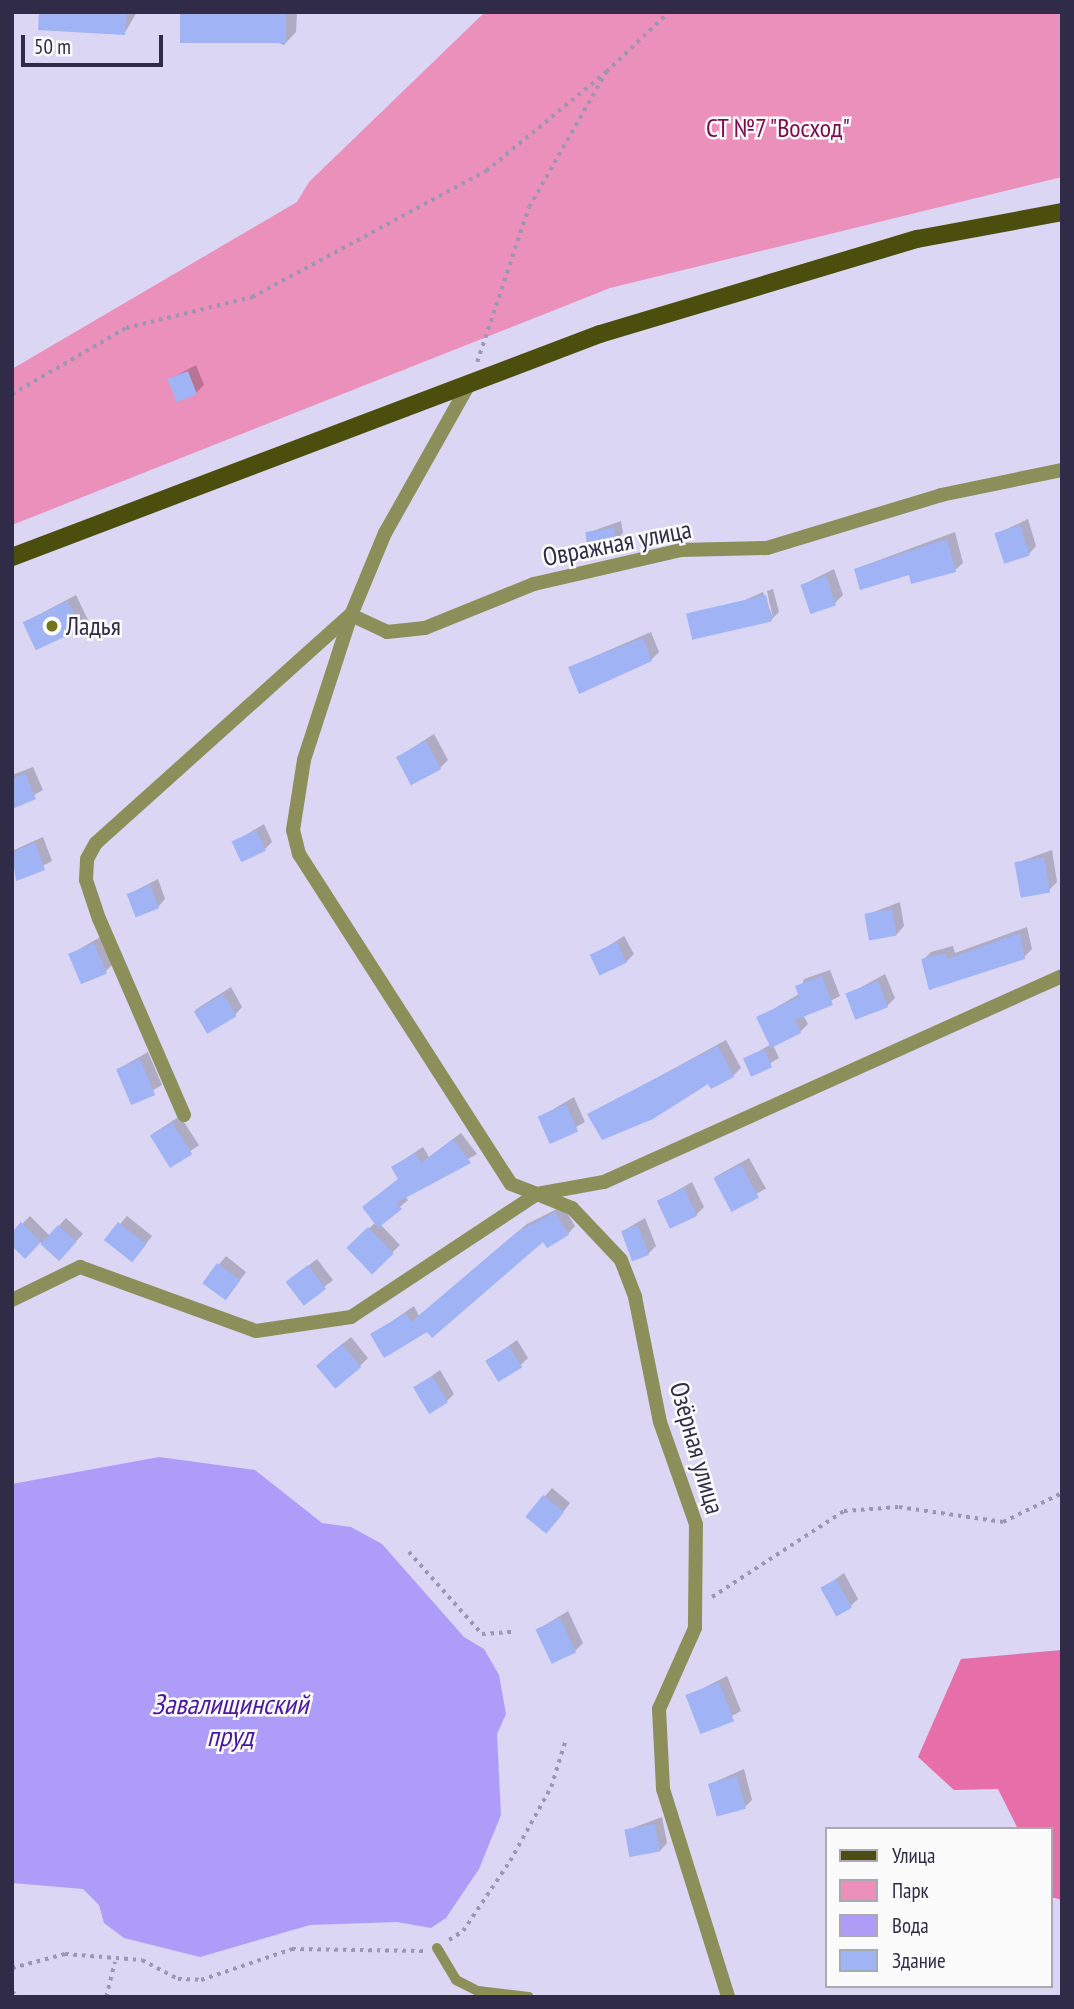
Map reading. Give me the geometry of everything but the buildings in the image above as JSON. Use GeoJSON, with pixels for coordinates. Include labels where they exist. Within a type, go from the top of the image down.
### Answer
{"type":"FeatureCollection","features":[{"type":"Feature","properties":{"kind":"main road"},"geometry":{"type":"LineString","coordinates":[[12,557],[600,334],[905,242],[1062,212]]}},
{"type":"Feature","properties":{"kind":"street","name":"Озёрная улица"},"geometry":{"type":"LineString","coordinates":[[469,384],[385,533],[351,615],[293,801],[299,853],[510,1184],[572,1208],[621,1261],[630,1285],[660,1422],[696,1524],[695,1628],[659,1709],[663,1789],[728,1997]]}},
{"type":"Feature","properties":{"kind":"street","name":"Овражная улица"},"geometry":{"type":"LineString","coordinates":[[351,615],[387,632],[425,628],[534,584],[681,550],[767,548],[941,495],[1062,470]]}},
{"type":"Feature","properties":{"kind":"street"},"geometry":{"type":"LineString","coordinates":[[184,1115],[99,919],[86,880],[87,859],[96,843],[351,615]]}},
{"type":"Feature","properties":{"kind":"street"},"geometry":{"type":"LineString","coordinates":[[12,1300],[80,1267],[256,1331],[351,1317],[537,1194],[604,1182],[639,1168],[1062,976]]}},
{"type":"Feature","properties":{"kind":"lane"},"geometry":{"type":"LineString","coordinates":[[437,1948],[456,1980],[478,1991],[529,1997]]}},
{"type":"Feature","properties":{"kind":"path"},"geometry":{"type":"LineString","coordinates":[[12,394],[126,328],[252,297],[486,171],[606,72],[667,12]]}},
{"type":"Feature","properties":{"kind":"path"},"geometry":{"type":"LineString","coordinates":[[469,384],[529,208],[606,72]]}},
{"type":"Feature","properties":{"kind":"path"},"geometry":{"type":"LineString","coordinates":[[696,1608],[844,1511],[899,1507],[1003,1522],[1062,1493]]}},
{"type":"Feature","properties":{"kind":"path"},"geometry":{"type":"LineString","coordinates":[[409,1552],[482,1634],[513,1632]]}},
{"type":"Feature","properties":{"kind":"path"},"geometry":{"type":"LineString","coordinates":[[12,1968],[65,1954],[115,1962],[142,1960],[178,1979],[201,1980],[292,1948],[437,1948],[463,1931],[510,1861],[551,1787],[565,1742]]}},
{"type":"Feature","properties":{"kind":"path"},"geometry":{"type":"LineString","coordinates":[[106,1997],[115,1962]]}},
{"type":"Feature","properties":{"kind":"path"},"geometry":{"type":"LineString","coordinates":[[12,1992],[20,1997]]}},
{"type":"Feature","properties":{"kind":"green space","name":"СТ №7 \"Восход\""},"geometry":{"type":"Polygon","coordinates":[[[485,12],[1062,12],[1062,177],[610,288],[12,525],[12,369],[297,202],[309,182],[485,12]]]}},
{"type":"Feature","properties":{"kind":"shaded area"},"geometry":{"type":"Polygon","coordinates":[[[1062,1650],[1062,1900],[1053,1898],[1053,1827],[1017,1827],[998,1789],[954,1790],[918,1757],[961,1659],[1062,1650]]]}},
{"type":"Feature","properties":{"kind":"water","name":"Завалищинский пруд"},"geometry":{"type":"Polygon","coordinates":[[[159,1457],[255,1470],[322,1523],[351,1527],[382,1544],[464,1637],[484,1649],[499,1675],[506,1714],[497,1734],[501,1815],[479,1869],[446,1918],[431,1928],[397,1922],[310,1925],[200,1957],[124,1938],[104,1923],[99,1905],[83,1889],[12,1883],[12,1484],[159,1457]]]}},
{"type":"Feature","properties":{"kind":"place","name":"Ладья"},"geometry":{"type":"Point","coordinates":[52,626]}}]}
